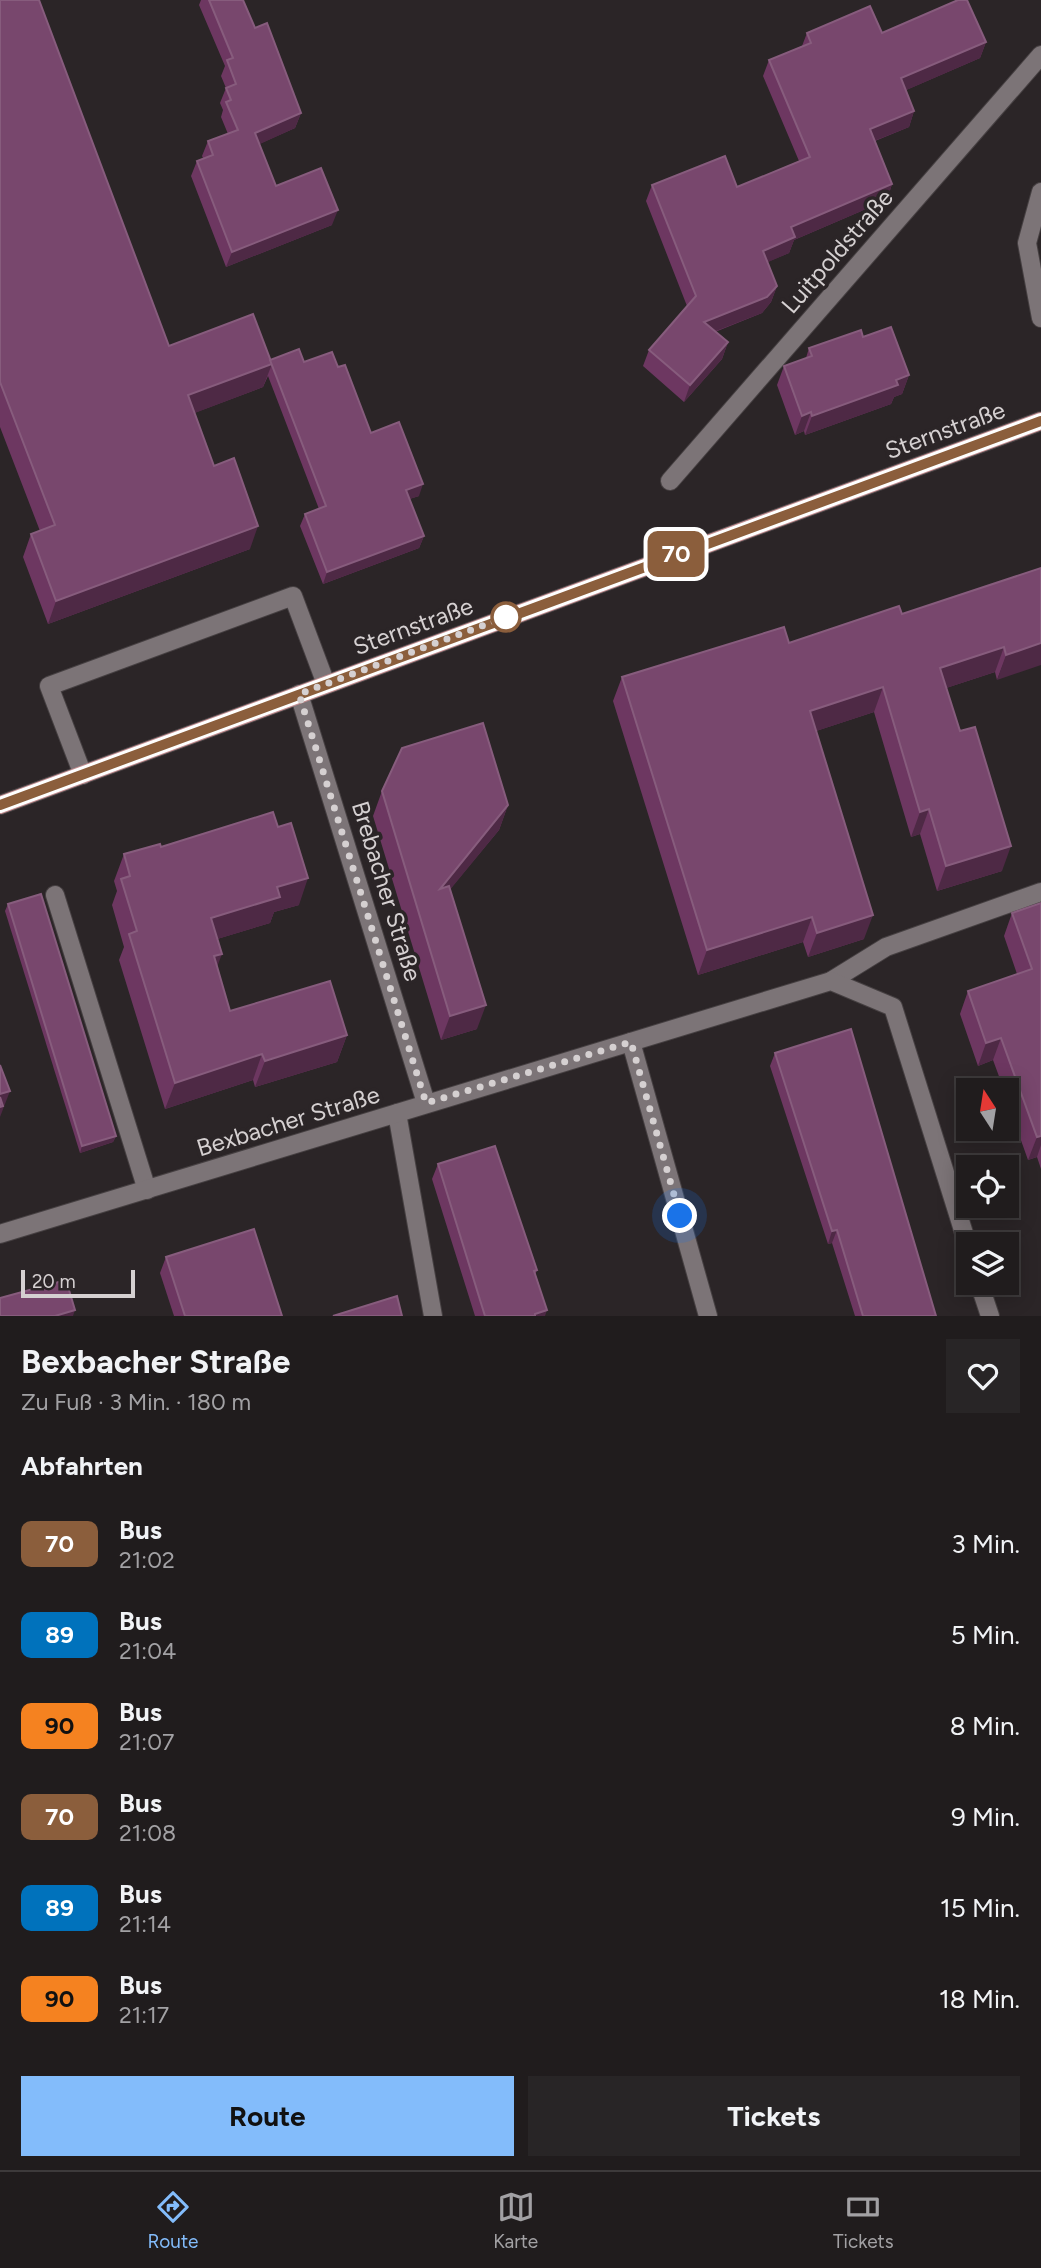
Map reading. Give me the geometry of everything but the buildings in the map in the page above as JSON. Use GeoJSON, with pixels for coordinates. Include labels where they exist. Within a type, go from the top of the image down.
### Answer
{"type":"FeatureCollection","features":[{"type":"Feature","properties":{"kind":"main road","name":"Sternstraße"},"geometry":{"type":"LineString","coordinates":[[0,805],[1041,421]]}},
{"type":"Feature","properties":{"kind":"street","name":"Luitpoldstraße"},"geometry":{"type":"LineString","coordinates":[[670,481],[1041,54]]}},
{"type":"Feature","properties":{"kind":"street"},"geometry":{"type":"LineString","coordinates":[[1041,191],[1027,243],[1041,318]]}},
{"type":"Feature","properties":{"kind":"street"},"geometry":{"type":"LineString","coordinates":[[83,775],[49,686],[91,670],[293,596],[326,684]]}},
{"type":"Feature","properties":{"kind":"street","name":"Brebacher Straße"},"geometry":{"type":"LineString","coordinates":[[299,694],[426,1103]]}},
{"type":"Feature","properties":{"kind":"street","name":"Bexbacher Straße"},"geometry":{"type":"LineString","coordinates":[[0,1234],[831,981],[886,947],[1041,892]]}},
{"type":"Feature","properties":{"kind":"street"},"geometry":{"type":"LineString","coordinates":[[55,895],[147,1191]]}},
{"type":"Feature","properties":{"kind":"street"},"geometry":{"type":"LineString","coordinates":[[831,981],[893,1007],[964,1232]]}},
{"type":"Feature","properties":{"kind":"street"},"geometry":{"type":"LineString","coordinates":[[631,1042],[708,1316]]}},
{"type":"Feature","properties":{"kind":"street"},"geometry":{"type":"LineString","coordinates":[[397,1113],[433,1316]]}},
{"type":"Feature","properties":{"kind":"street"},"geometry":{"type":"LineString","coordinates":[[983,1295],[990,1316]]}},
{"type":"Feature","properties":{"kind":"bus line","name":"70"},"geometry":{"type":"LineString","coordinates":[[0,805],[1041,421]]}},
{"type":"Feature","properties":{"kind":"route"},"geometry":{"type":"LineString","coordinates":[[506,617],[299,694],[343,828],[426,1103],[631,1042],[680,1216]]}}]}
